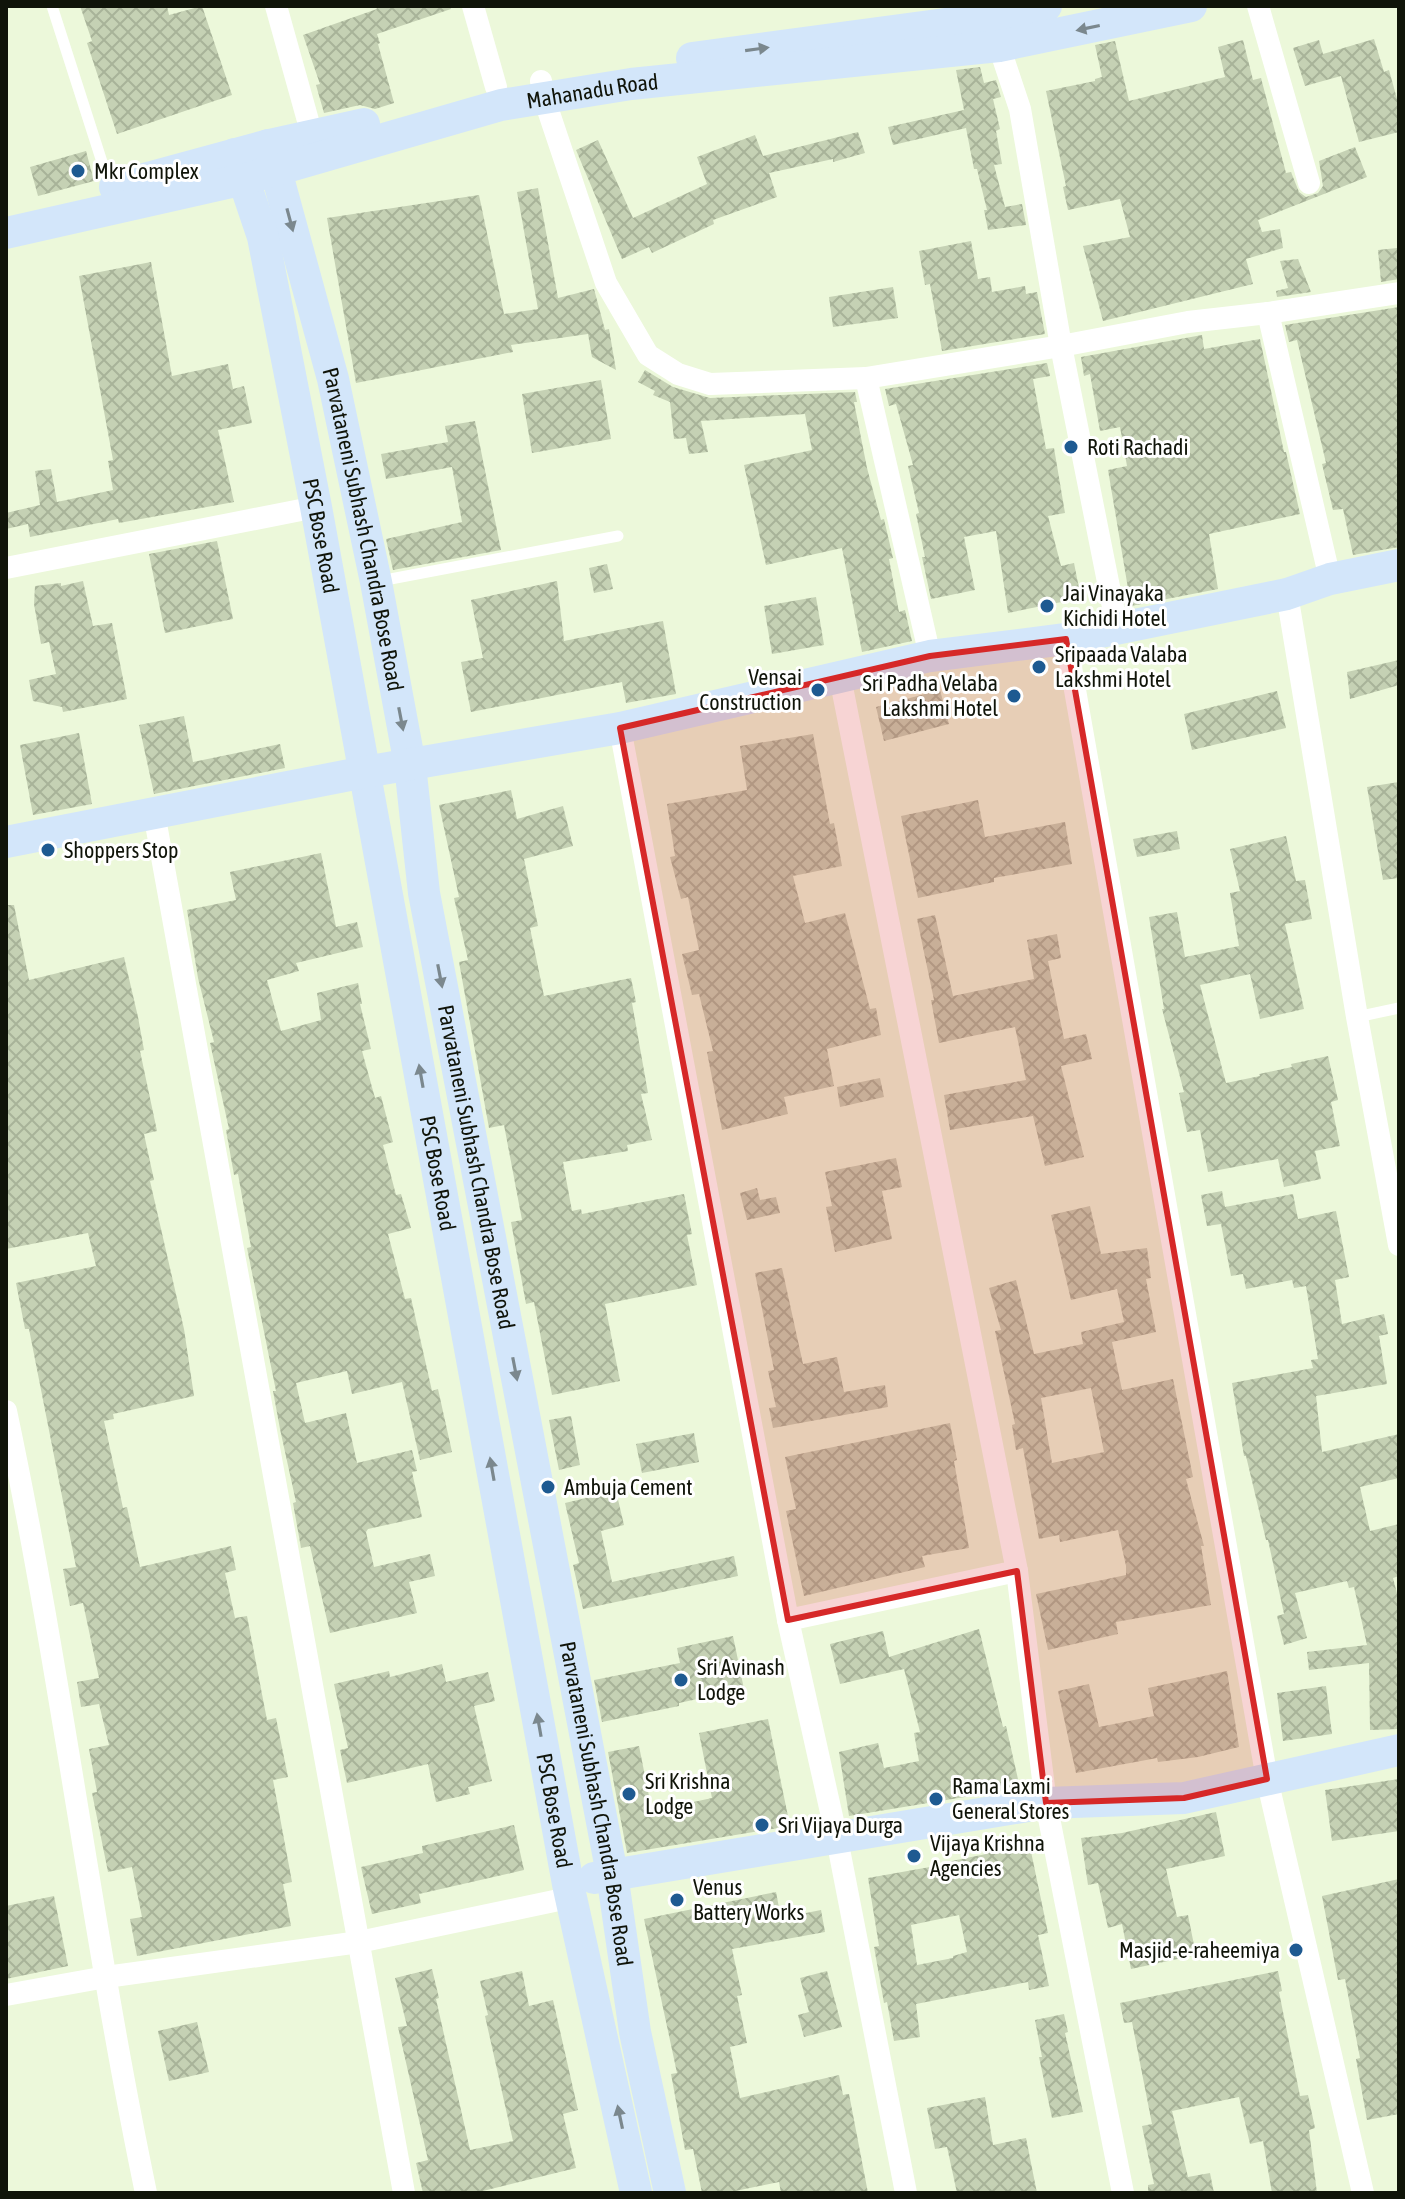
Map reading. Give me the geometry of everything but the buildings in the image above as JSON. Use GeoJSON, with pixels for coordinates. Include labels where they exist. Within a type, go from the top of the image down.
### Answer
{"type":"FeatureCollection","features":[{"type":"Feature","properties":{"kind":"street"},"geometry":{"type":"LineString","coordinates":[[276,6],[312,135]]}},
{"type":"Feature","properties":{"kind":"street"},"geometry":{"type":"LineString","coordinates":[[473,6],[496,87]]}},
{"type":"Feature","properties":{"kind":"street","name":"Mahanadu Road"},"geometry":{"type":"LineString","coordinates":[[996,23],[1046,6]]}},
{"type":"Feature","properties":{"kind":"street","name":"Mahanadu Road"},"geometry":{"type":"LineString","coordinates":[[273,157],[312,135],[340,131],[496,87],[542,89],[631,84],[996,23],[1191,6]]}},
{"type":"Feature","properties":{"kind":"street"},"geometry":{"type":"LineString","coordinates":[[1258,6],[1309,183]]}},
{"type":"Feature","properties":{"kind":"street"},"geometry":{"type":"LineString","coordinates":[[996,23],[1020,109],[1061,346],[1117,627]]}},
{"type":"Feature","properties":{"kind":"street","name":"Mahanadu Road"},"geometry":{"type":"LineString","coordinates":[[6,233],[113,197],[501,105],[542,89]]}},
{"type":"Feature","properties":{"kind":"street"},"geometry":{"type":"LineString","coordinates":[[542,89],[606,283],[648,355],[678,374],[710,384],[866,378],[1188,322],[1399,293]]}},
{"type":"Feature","properties":{"kind":"street","name":"Parvataneni Subhash Chandra Bose Road"},"geometry":{"type":"LineString","coordinates":[[273,157],[333,379],[376,582],[410,765],[424,893],[612,1874],[635,2032],[670,2193]]}},
{"type":"Feature","properties":{"kind":"street","name":"PSC Bose Road"},"geometry":{"type":"LineString","coordinates":[[240,166],[263,237],[316,507],[570,1891],[636,2193]]}},
{"type":"Feature","properties":{"kind":"street","name":"Mahanadu Road"},"geometry":{"type":"LineString","coordinates":[[6,210],[113,197]]}},
{"type":"Feature","properties":{"kind":"street"},"geometry":{"type":"LineString","coordinates":[[1268,313],[1330,579]]}},
{"type":"Feature","properties":{"kind":"street"},"geometry":{"type":"LineString","coordinates":[[866,378],[930,656]]}},
{"type":"Feature","properties":{"kind":"street"},"geometry":{"type":"LineString","coordinates":[[6,568],[316,507]]}},
{"type":"Feature","properties":{"kind":"street"},"geometry":{"type":"LineString","coordinates":[[6,842],[365,772],[620,728],[930,656],[1066,639],[1287,594],[1330,579],[1399,565]]}},
{"type":"Feature","properties":{"kind":"street"},"geometry":{"type":"LineString","coordinates":[[1287,594],[1357,1017],[1392,1168],[1399,1245]]}},
{"type":"Feature","properties":{"kind":"street"},"geometry":{"type":"LineString","coordinates":[[1066,639],[1267,1779],[1363,2193]]}},
{"type":"Feature","properties":{"kind":"street"},"geometry":{"type":"LineString","coordinates":[[840,677],[1017,1571],[1046,1803],[1123,2193]]}},
{"type":"Feature","properties":{"kind":"street"},"geometry":{"type":"LineString","coordinates":[[620,728],[788,1620],[837,1839],[906,2193]]}},
{"type":"Feature","properties":{"kind":"street"},"geometry":{"type":"LineString","coordinates":[[154,813],[404,2193]]}},
{"type":"Feature","properties":{"kind":"street"},"geometry":{"type":"LineString","coordinates":[[6,1411],[14,1487],[42,1588],[120,2068],[146,2193]]}},
{"type":"Feature","properties":{"kind":"street"},"geometry":{"type":"LineString","coordinates":[[788,1620],[1017,1571]]}},
{"type":"Feature","properties":{"kind":"street"},"geometry":{"type":"LineString","coordinates":[[6,1995],[106,1977],[359,1942],[570,1891],[612,1874],[1046,1803],[1184,1798],[1399,1750]]}},
{"type":"Feature","properties":{"kind":"lane"},"geometry":{"type":"LineString","coordinates":[[52,6],[113,197]]}},
{"type":"Feature","properties":{"kind":"lane"},"geometry":{"type":"LineString","coordinates":[[376,582],[618,536]]}},
{"type":"Feature","properties":{"kind":"lane"},"geometry":{"type":"LineString","coordinates":[[1357,1017],[1399,1008]]}},
{"type":"Feature","properties":{"kind":"highlighted area"},"geometry":{"type":"Polygon","coordinates":[[[1066,639],[1267,1779],[1184,1798],[1046,1803],[1017,1571],[788,1620],[620,728],[930,656],[1066,639]]]}},
{"type":"Feature","properties":{"kind":"place","name":"Mkr Complex"},"geometry":{"type":"Point","coordinates":[78,171]}},
{"type":"Feature","properties":{"kind":"place","name":"Roti Rachadi"},"geometry":{"type":"Point","coordinates":[1071,447]}},
{"type":"Feature","properties":{"kind":"place","name":"Jai Vinayaka Kichidi Hotel"},"geometry":{"type":"Point","coordinates":[1047,606]}},
{"type":"Feature","properties":{"kind":"place","name":"Sripaada Valaba Lakshmi Hotel"},"geometry":{"type":"Point","coordinates":[1039,667]}},
{"type":"Feature","properties":{"kind":"place","name":"Vensai Construction"},"geometry":{"type":"Point","coordinates":[818,690]}},
{"type":"Feature","properties":{"kind":"place","name":"Sri Padha Velaba Lakshmi Hotel"},"geometry":{"type":"Point","coordinates":[1014,696]}},
{"type":"Feature","properties":{"kind":"place","name":"Shoppers Stop"},"geometry":{"type":"Point","coordinates":[48,850]}},
{"type":"Feature","properties":{"kind":"place","name":"Ambuja Cement"},"geometry":{"type":"Point","coordinates":[548,1487]}},
{"type":"Feature","properties":{"kind":"place","name":"Sri Avinash Lodge"},"geometry":{"type":"Point","coordinates":[681,1680]}},
{"type":"Feature","properties":{"kind":"place","name":"Sri Krishna Lodge"},"geometry":{"type":"Point","coordinates":[629,1794]}},
{"type":"Feature","properties":{"kind":"place","name":"Rama Laxmi General Stores"},"geometry":{"type":"Point","coordinates":[936,1799]}},
{"type":"Feature","properties":{"kind":"place","name":"Sri Vijaya Durga"},"geometry":{"type":"Point","coordinates":[762,1825]}},
{"type":"Feature","properties":{"kind":"place","name":"Vijaya Krishna Agencies"},"geometry":{"type":"Point","coordinates":[914,1856]}},
{"type":"Feature","properties":{"kind":"place","name":"Venus Battery Works"},"geometry":{"type":"Point","coordinates":[677,1900]}},
{"type":"Feature","properties":{"kind":"place","name":"Masjid-e-raheemiya"},"geometry":{"type":"Point","coordinates":[1296,1950]}}]}
